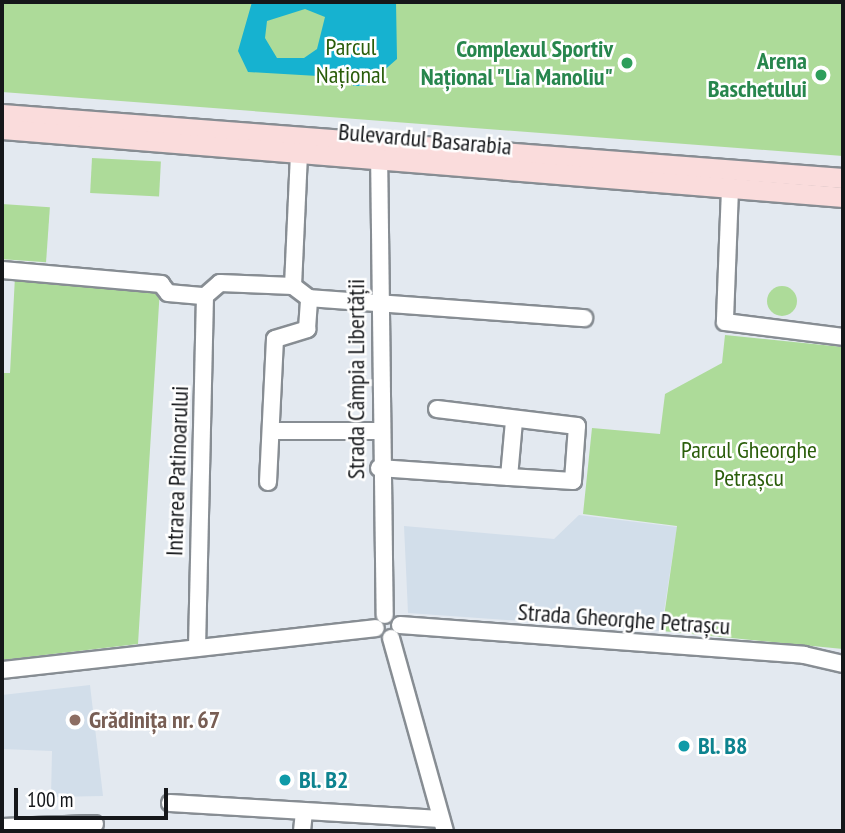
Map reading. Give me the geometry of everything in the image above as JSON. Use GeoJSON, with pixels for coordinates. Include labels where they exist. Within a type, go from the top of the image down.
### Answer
{"type":"FeatureCollection","features":[{"type":"Feature","properties":{"kind":"main road","name":"Bulevardul Basarabia"},"geometry":{"type":"LineString","coordinates":[[2,114],[730,189],[843,197]]}},
{"type":"Feature","properties":{"kind":"main road","name":"Bulevardul Basarabia"},"geometry":{"type":"LineString","coordinates":[[2,130],[299,153],[379,151],[843,178]]}},
{"type":"Feature","properties":{"kind":"street","name":"Strada Câmpia Libertății"},"geometry":{"type":"LineString","coordinates":[[379,151],[380,621]]}},
{"type":"Feature","properties":{"kind":"street"},"geometry":{"type":"LineString","coordinates":[[293,286],[299,153]]}},
{"type":"Feature","properties":{"kind":"street"},"geometry":{"type":"LineString","coordinates":[[730,189],[725,323],[843,337]]}},
{"type":"Feature","properties":{"kind":"street"},"geometry":{"type":"LineString","coordinates":[[2,270],[161,284],[168,293],[205,296],[220,284],[293,286],[309,298],[584,318]]}},
{"type":"Feature","properties":{"kind":"street","name":"Intrarea Patinoarului"},"geometry":{"type":"LineString","coordinates":[[197,648],[205,296]]}},
{"type":"Feature","properties":{"kind":"street"},"geometry":{"type":"LineString","coordinates":[[268,482],[275,340],[307,329],[309,298]]}},
{"type":"Feature","properties":{"kind":"street"},"geometry":{"type":"LineString","coordinates":[[379,468],[573,481],[578,430],[438,409]]}},
{"type":"Feature","properties":{"kind":"street"},"geometry":{"type":"LineString","coordinates":[[509,477],[514,421]]}},
{"type":"Feature","properties":{"kind":"street"},"geometry":{"type":"LineString","coordinates":[[271,431],[379,431]]}},
{"type":"Feature","properties":{"kind":"street"},"geometry":{"type":"LineString","coordinates":[[2,670],[197,648],[380,621],[395,632],[443,825],[303,811],[170,803]]}},
{"type":"Feature","properties":{"kind":"street","name":"Strada Gheorghe Petrașcu"},"geometry":{"type":"LineString","coordinates":[[395,632],[804,655],[843,664]]}},
{"type":"Feature","properties":{"kind":"street"},"geometry":{"type":"LineString","coordinates":[[302,831],[303,811]]}},
{"type":"Feature","properties":{"kind":"street"},"geometry":{"type":"LineString","coordinates":[[2,827],[95,824]]}},
{"type":"Feature","properties":{"kind":"shaded area"},"geometry":{"type":"Polygon","coordinates":[[[579,515],[677,527],[661,631],[408,613],[404,526],[554,539],[579,515]]]}},
{"type":"Feature","properties":{"kind":"shaded area","name":"Grădinița nr. 67"},"geometry":{"type":"Polygon","coordinates":[[[90,685],[103,796],[51,797],[52,751],[2,749],[2,695],[90,685]]]}},
{"type":"Feature","properties":{"kind":"green space","name":"Parcul Național"},"geometry":{"type":"Polygon","coordinates":[[[2,2],[843,2],[843,156],[2,92],[2,2]]]}},
{"type":"Feature","properties":{"kind":"green space"},"geometry":{"type":"Polygon","coordinates":[[[92,158],[161,162],[159,197],[90,193],[92,158]]]}},
{"type":"Feature","properties":{"kind":"green space"},"geometry":{"type":"Polygon","coordinates":[[[2,204],[50,207],[46,262],[2,259],[2,204]]]}},
{"type":"Feature","properties":{"kind":"green space"},"geometry":{"type":"Polygon","coordinates":[[[15,276],[160,288],[138,644],[2,660],[2,373],[10,373],[15,276]]]}},
{"type":"Feature","properties":{"kind":"green space"},"geometry":{"type":"Polygon","coordinates":[[[782,286],[793,290],[797,301],[793,312],[782,316],[771,312],[767,301],[771,290],[782,286]]]}},
{"type":"Feature","properties":{"kind":"green space","name":"Parcul Gheorghe Petrașcu"},"geometry":{"type":"Polygon","coordinates":[[[725,335],[843,347],[843,649],[662,631],[677,526],[583,514],[592,428],[660,434],[665,394],[722,363],[725,335]]]}},
{"type":"Feature","properties":{"kind":"water"},"geometry":{"type":"Polygon","coordinates":[[[252,2],[396,2],[397,59],[366,86],[353,86],[352,78],[248,72],[238,51],[252,2]],[[305,9],[267,21],[265,38],[277,58],[304,58],[317,49],[325,17],[305,9]]]}},
{"type":"Feature","properties":{"kind":"place","name":"Complexul Sportiv Național \"Lia Manoliu\""},"geometry":{"type":"Point","coordinates":[627,63]}},
{"type":"Feature","properties":{"kind":"place","name":"Arena Baschetului"},"geometry":{"type":"Point","coordinates":[821,75]}},
{"type":"Feature","properties":{"kind":"place","name":"Grădinița nr. 67"},"geometry":{"type":"Point","coordinates":[75,720]}},
{"type":"Feature","properties":{"kind":"place","name":"Bl. B8"},"geometry":{"type":"Point","coordinates":[684,746]}},
{"type":"Feature","properties":{"kind":"place","name":"Bl. B2"},"geometry":{"type":"Point","coordinates":[285,780]}}]}
